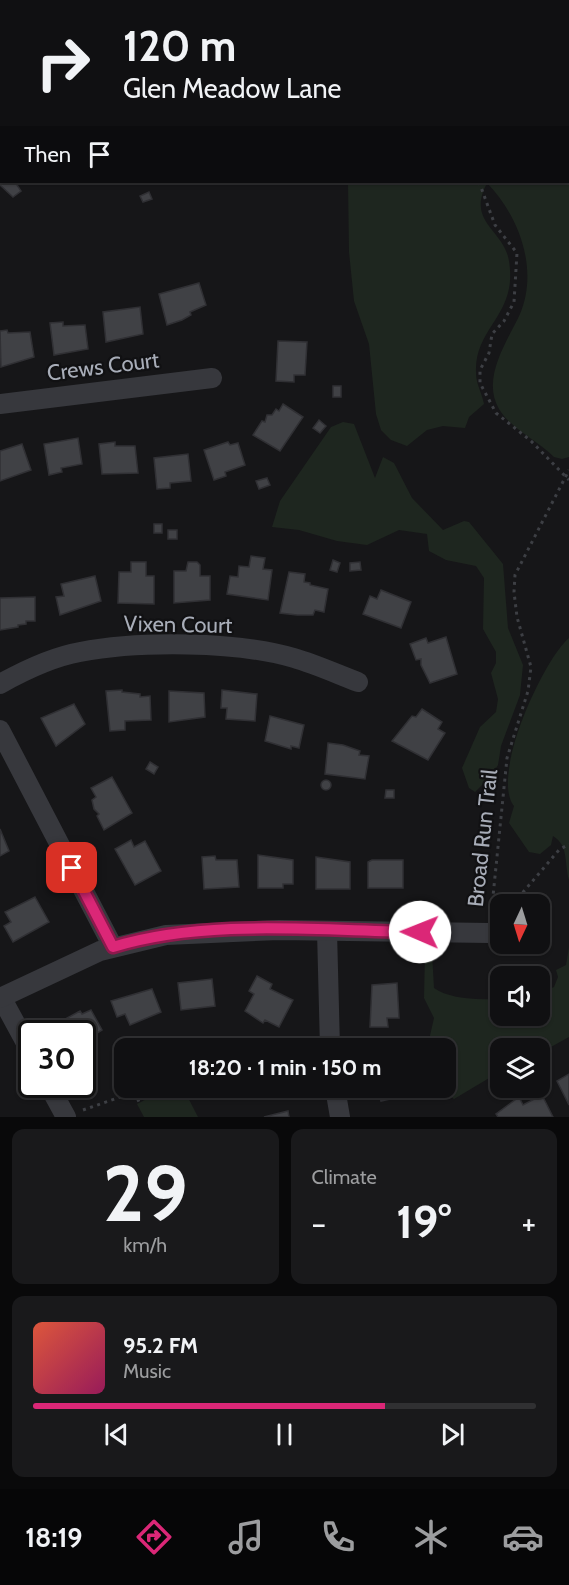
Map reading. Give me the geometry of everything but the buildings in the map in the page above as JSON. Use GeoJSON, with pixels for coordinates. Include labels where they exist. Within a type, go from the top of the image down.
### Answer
{"type":"FeatureCollection","features":[{"type":"Feature","properties":{"kind":"street","name":"Crews Court"},"geometry":{"type":"LineString","coordinates":[[0,405],[212,378]]}},
{"type":"Feature","properties":{"kind":"street","name":"Vixen Court"},"geometry":{"type":"LineString","coordinates":[[0,684],[47,662],[78,652],[156,646],[265,651],[294,658],[358,682]]}},
{"type":"Feature","properties":{"kind":"street"},"geometry":{"type":"LineString","coordinates":[[0,730],[113,947]]}},
{"type":"Feature","properties":{"kind":"street"},"geometry":{"type":"LineString","coordinates":[[327,930],[330,1038]]}},
{"type":"Feature","properties":{"kind":"street"},"geometry":{"type":"LineString","coordinates":[[18,1030],[0,998],[80,959],[113,947],[166,935],[327,930],[489,933]]}},
{"type":"Feature","properties":{"kind":"street"},"geometry":{"type":"LineString","coordinates":[[58,1098],[71,1115]]}},
{"type":"Feature","properties":{"kind":"street"},"geometry":{"type":"LineString","coordinates":[[337,1098],[340,1117]]}},
{"type":"Feature","properties":{"kind":"path"},"geometry":{"type":"LineString","coordinates":[[479,183],[495,225],[517,253],[514,302],[492,334],[489,353],[480,370],[480,383],[496,413],[531,441],[569,480]]}},
{"type":"Feature","properties":{"kind":"path","name":"Broad Run Trail"},"geometry":{"type":"LineString","coordinates":[[489,933],[502,821],[503,779],[513,735],[528,691],[531,668],[517,617],[514,576],[569,470]]}},
{"type":"Feature","properties":{"kind":"path","name":"Broad Run Trail"},"geometry":{"type":"LineString","coordinates":[[522,894],[559,850],[569,844]]}},
{"type":"Feature","properties":{"kind":"path"},"geometry":{"type":"LineString","coordinates":[[71,1115],[92,1105],[131,1094],[136,1095],[139,1102]]}},
{"type":"Feature","properties":{"kind":"shaded area"},"geometry":{"type":"Polygon","coordinates":[[[348,183],[487,183],[482,197],[483,217],[506,250],[510,280],[502,308],[488,331],[477,357],[476,377],[484,404],[469,417],[465,428],[443,426],[427,430],[407,446],[391,440],[381,430],[376,414],[369,344],[354,301],[349,252],[348,183]]]}},
{"type":"Feature","properties":{"kind":"shaded area"},"geometry":{"type":"Polygon","coordinates":[[[487,183],[569,183],[569,457],[562,459],[554,457],[517,429],[504,416],[494,397],[494,373],[503,348],[520,314],[527,279],[523,244],[517,227],[487,183]]]}},
{"type":"Feature","properties":{"kind":"shaded area"},"geometry":{"type":"Polygon","coordinates":[[[343,422],[354,424],[375,478],[383,457],[394,463],[412,498],[443,530],[464,521],[469,522],[503,564],[508,628],[523,665],[520,695],[501,746],[498,765],[492,775],[475,792],[469,788],[462,768],[480,727],[496,712],[498,699],[491,673],[496,663],[496,652],[483,629],[484,578],[476,566],[446,560],[429,551],[427,534],[399,530],[367,545],[337,541],[299,530],[272,527],[280,501],[331,427],[343,422]]]}},
{"type":"Feature","properties":{"kind":"shaded area"},"geometry":{"type":"Polygon","coordinates":[[[569,638],[569,880],[564,850],[558,840],[553,836],[551,845],[540,854],[529,852],[509,823],[514,806],[508,791],[514,745],[523,719],[546,669],[569,638]]]}},
{"type":"Feature","properties":{"kind":"shaded area"},"geometry":{"type":"Polygon","coordinates":[[[569,947],[569,1037],[550,1047],[550,1038],[490,1038],[490,1078],[456,1098],[456,1038],[429,1038],[434,1018],[424,998],[425,953],[432,953],[434,988],[448,995],[490,999],[490,1026],[550,1026],[550,989],[554,987],[558,977],[556,970],[566,965],[569,947]]]}},
{"type":"Feature","properties":{"kind":"shaded area"},"geometry":{"type":"Polygon","coordinates":[[[149,1098],[188,1098],[198,1117],[144,1117],[137,1104],[149,1098]]]}},
{"type":"Feature","properties":{"kind":"route"},"geometry":{"type":"LineString","coordinates":[[72,868],[113,947],[166,935],[219,931],[420,932]]}}]}
